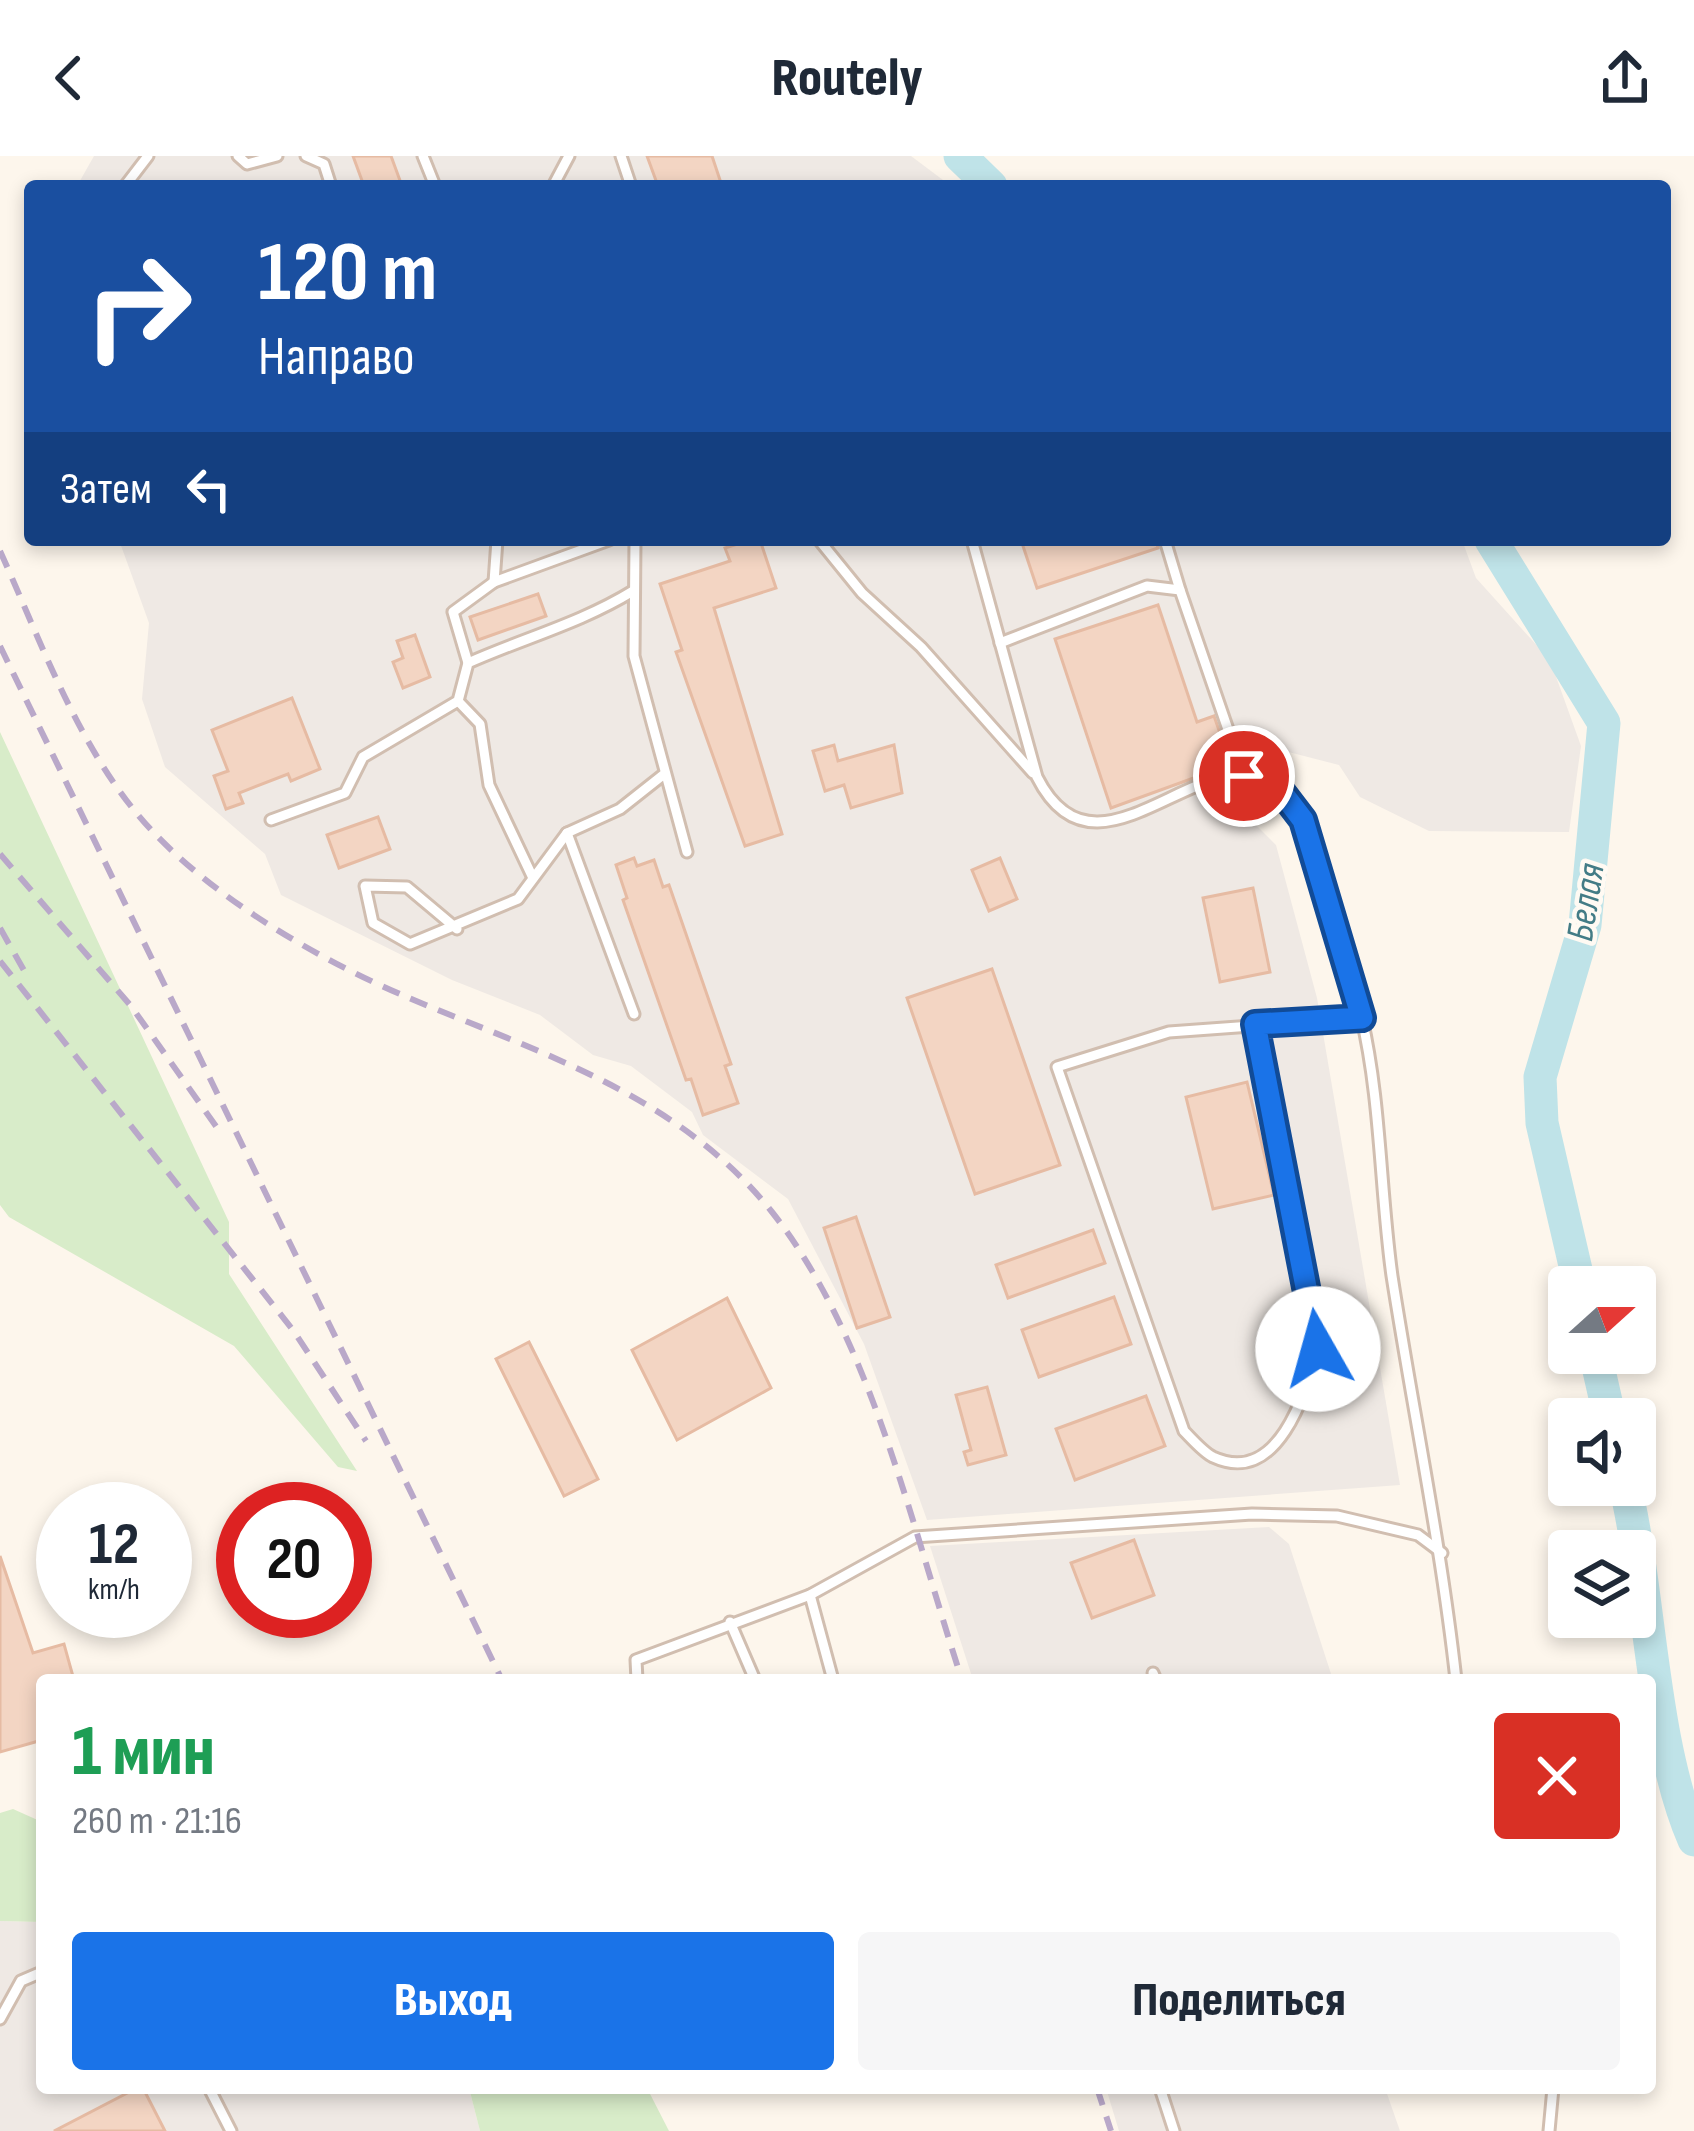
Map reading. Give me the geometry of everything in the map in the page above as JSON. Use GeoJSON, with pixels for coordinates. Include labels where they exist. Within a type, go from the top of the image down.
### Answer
{"type":"FeatureCollection","features":[{"type":"Feature","properties":{"kind":"lane"},"geometry":{"type":"LineString","coordinates":[[130,180],[148,156]]}},
{"type":"Feature","properties":{"kind":"lane"},"geometry":{"type":"LineString","coordinates":[[238,156],[248,164],[277,156]]}},
{"type":"Feature","properties":{"kind":"lane"},"geometry":{"type":"LineString","coordinates":[[306,156],[324,164],[329,180]]}},
{"type":"Feature","properties":{"kind":"lane"},"geometry":{"type":"LineString","coordinates":[[494,582],[497,546]]}},
{"type":"Feature","properties":{"kind":"lane"},"geometry":{"type":"LineString","coordinates":[[271,820],[345,793],[362,758],[458,701],[468,663],[453,612],[494,582],[593,546]]}},
{"type":"Feature","properties":{"kind":"lane"},"geometry":{"type":"LineString","coordinates":[[634,546],[634,656],[662,776],[687,852]]}},
{"type":"Feature","properties":{"kind":"lane"},"geometry":{"type":"LineString","coordinates":[[823,546],[1036,777],[1058,812],[1089,823],[1244,776],[1277,786],[1303,820],[1362,1018],[1392,1276],[1442,1552],[1455,1674]]}},
{"type":"Feature","properties":{"kind":"lane"},"geometry":{"type":"LineString","coordinates":[[974,546],[1036,777]]}},
{"type":"Feature","properties":{"kind":"lane"},"geometry":{"type":"LineString","coordinates":[[1167,546],[1244,776]]}},
{"type":"Feature","properties":{"kind":"lane"},"geometry":{"type":"LineString","coordinates":[[1000,643],[1148,586],[1180,590]]}},
{"type":"Feature","properties":{"kind":"lane"},"geometry":{"type":"LineString","coordinates":[[468,663],[517,640],[590,618],[633,591]]}},
{"type":"Feature","properties":{"kind":"lane"},"geometry":{"type":"LineString","coordinates":[[458,701],[480,724],[489,784],[533,878]]}},
{"type":"Feature","properties":{"kind":"lane"},"geometry":{"type":"LineString","coordinates":[[457,928],[407,886],[365,886],[373,923],[410,944],[457,928],[518,898],[567,833],[620,809],[662,776]]}},
{"type":"Feature","properties":{"kind":"lane"},"geometry":{"type":"LineString","coordinates":[[567,833],[634,1014]]}},
{"type":"Feature","properties":{"kind":"lane"},"geometry":{"type":"LineString","coordinates":[[1255,1024],[1318,1349],[1304,1399],[1270,1453],[1257,1460],[1214,1458],[1184,1431],[1057,1066],[1169,1032],[1255,1024],[1362,1018]]}},
{"type":"Feature","properties":{"kind":"lane"},"geometry":{"type":"LineString","coordinates":[[637,1674],[636,1660],[810,1595],[915,1537],[1252,1514],[1337,1516],[1418,1535],[1442,1552]]}},
{"type":"Feature","properties":{"kind":"lane"},"geometry":{"type":"LineString","coordinates":[[810,1595],[830,1674]]}},
{"type":"Feature","properties":{"kind":"lane"},"geometry":{"type":"LineString","coordinates":[[730,1622],[752,1674]]}},
{"type":"Feature","properties":{"kind":"lane"},"geometry":{"type":"LineString","coordinates":[[0,2019],[21,1982],[36,1975]]}},
{"type":"Feature","properties":{"kind":"lane"},"geometry":{"type":"LineString","coordinates":[[212,2094],[231,2131]]}},
{"type":"Feature","properties":{"kind":"lane"},"geometry":{"type":"LineString","coordinates":[[1162,2094],[1174,2131]]}},
{"type":"Feature","properties":{"kind":"lane"},"geometry":{"type":"LineString","coordinates":[[1550,2131],[1553,2094]]}},
{"type":"Feature","properties":{"kind":"shaded area"},"geometry":{"type":"Polygon","coordinates":[[[94,156],[911,156],[943,180],[80,180],[94,156]]]}},
{"type":"Feature","properties":{"kind":"shaded area"},"geometry":{"type":"Polygon","coordinates":[[[121,546],[1464,546],[1476,578],[1550,660],[1581,746],[1569,832],[1429,831],[1360,797],[1339,765],[1257,744],[1222,761],[1236,805],[1276,845],[1317,998],[1400,1485],[927,1520],[864,1344],[788,1199],[703,1135],[692,1112],[631,1066],[593,1055],[540,1015],[452,980],[281,895],[265,854],[165,767],[142,699],[149,623],[121,546]]]}},
{"type":"Feature","properties":{"kind":"shaded area"},"geometry":{"type":"Polygon","coordinates":[[[1269,1527],[1289,1544],[1331,1674],[971,1674],[930,1546],[1269,1527]]]}},
{"type":"Feature","properties":{"kind":"shaded area"},"geometry":{"type":"Polygon","coordinates":[[[0,1921],[36,1922],[36,2094],[471,2094],[480,2131],[0,2131],[0,1921]]]}},
{"type":"Feature","properties":{"kind":"shaded area"},"geometry":{"type":"Polygon","coordinates":[[[1108,2094],[1387,2094],[1400,2131],[1119,2131],[1108,2094]]]}},
{"type":"Feature","properties":{"kind":"green space"},"geometry":{"type":"Polygon","coordinates":[[[0,732],[229,1222],[229,1274],[357,1471],[338,1467],[234,1346],[9,1217],[0,1205],[0,732]]]}},
{"type":"Feature","properties":{"kind":"green space"},"geometry":{"type":"Polygon","coordinates":[[[13,1809],[36,1819],[36,1922],[0,1921],[0,1813],[13,1809]]]}},
{"type":"Feature","properties":{"kind":"green space"},"geometry":{"type":"Polygon","coordinates":[[[471,2094],[650,2094],[669,2131],[480,2131],[471,2094]]]}},
{"type":"Feature","properties":{"kind":"building"},"geometry":{"type":"Polygon","coordinates":[[[353,156],[391,156],[400,180],[362,180],[353,156]]]}},
{"type":"Feature","properties":{"kind":"building"},"geometry":{"type":"Polygon","coordinates":[[[647,156],[712,156],[720,180],[656,180],[647,156]]]}},
{"type":"Feature","properties":{"kind":"building"},"geometry":{"type":"Polygon","coordinates":[[[762,546],[776,588],[714,608],[782,834],[745,846],[676,652],[682,650],[660,584],[730,561],[725,548],[762,546]]]}},
{"type":"Feature","properties":{"kind":"building"},"geometry":{"type":"Polygon","coordinates":[[[1023,546],[1158,546],[1158,548],[1037,588],[1023,546]]]}},
{"type":"Feature","properties":{"kind":"building"},"geometry":{"type":"Polygon","coordinates":[[[538,594],[546,616],[478,640],[470,617],[538,594]]]}},
{"type":"Feature","properties":{"kind":"building"},"geometry":{"type":"Polygon","coordinates":[[[1158,605],[1197,722],[1214,716],[1227,753],[1209,758],[1213,771],[1111,808],[1055,639],[1158,605]]]}},
{"type":"Feature","properties":{"kind":"building"},"geometry":{"type":"Polygon","coordinates":[[[415,635],[430,677],[403,688],[393,662],[403,658],[397,641],[415,635]]]}},
{"type":"Feature","properties":{"kind":"building"},"geometry":{"type":"Polygon","coordinates":[[[292,698],[320,769],[291,781],[288,774],[239,793],[243,803],[226,809],[214,776],[228,771],[212,730],[292,698]]]}},
{"type":"Feature","properties":{"kind":"building"},"geometry":{"type":"Polygon","coordinates":[[[834,745],[838,761],[894,745],[902,793],[851,808],[844,785],[825,791],[813,751],[834,745]]]}},
{"type":"Feature","properties":{"kind":"building"},"geometry":{"type":"Polygon","coordinates":[[[378,817],[390,849],[339,868],[327,835],[378,817]]]}},
{"type":"Feature","properties":{"kind":"building"},"geometry":{"type":"Polygon","coordinates":[[[634,858],[637,866],[654,860],[663,887],[669,885],[731,1064],[725,1066],[738,1103],[703,1115],[691,1079],[686,1080],[623,900],[627,898],[616,865],[634,858]]]}},
{"type":"Feature","properties":{"kind":"building"},"geometry":{"type":"Polygon","coordinates":[[[1000,858],[1017,899],[989,911],[972,870],[1000,858]]]}},
{"type":"Feature","properties":{"kind":"building"},"geometry":{"type":"Polygon","coordinates":[[[1253,888],[1270,972],[1220,982],[1203,898],[1253,888]]]}},
{"type":"Feature","properties":{"kind":"building"},"geometry":{"type":"Polygon","coordinates":[[[992,969],[1060,1165],[975,1194],[907,998],[992,969]]]}},
{"type":"Feature","properties":{"kind":"building"},"geometry":{"type":"Polygon","coordinates":[[[1247,1082],[1274,1195],[1213,1209],[1186,1097],[1247,1082]]]}},
{"type":"Feature","properties":{"kind":"building"},"geometry":{"type":"Polygon","coordinates":[[[856,1217],[890,1317],[857,1328],[824,1228],[856,1217]]]}},
{"type":"Feature","properties":{"kind":"building"},"geometry":{"type":"Polygon","coordinates":[[[1093,1230],[1105,1263],[1008,1298],[996,1265],[1093,1230]]]}},
{"type":"Feature","properties":{"kind":"building"},"geometry":{"type":"Polygon","coordinates":[[[1114,1297],[1131,1344],[1039,1377],[1022,1330],[1114,1297]]]}},
{"type":"Feature","properties":{"kind":"building"},"geometry":{"type":"Polygon","coordinates":[[[727,1298],[771,1388],[677,1440],[632,1350],[727,1298]]]}},
{"type":"Feature","properties":{"kind":"building"},"geometry":{"type":"Polygon","coordinates":[[[529,1342],[598,1479],[564,1496],[496,1359],[529,1342]]]}},
{"type":"Feature","properties":{"kind":"building"},"geometry":{"type":"Polygon","coordinates":[[[987,1387],[1006,1455],[968,1465],[964,1452],[971,1450],[956,1395],[987,1387]]]}},
{"type":"Feature","properties":{"kind":"building"},"geometry":{"type":"Polygon","coordinates":[[[1146,1396],[1165,1446],[1075,1480],[1056,1429],[1146,1396]]]}},
{"type":"Feature","properties":{"kind":"building"},"geometry":{"type":"Polygon","coordinates":[[[1134,1540],[1154,1595],[1092,1618],[1071,1563],[1134,1540]]]}},
{"type":"Feature","properties":{"kind":"building"},"geometry":{"type":"Polygon","coordinates":[[[0,1556],[33,1653],[64,1644],[72,1674],[36,1674],[36,1742],[0,1752],[0,1556]]]}},
{"type":"Feature","properties":{"kind":"building"},"geometry":{"type":"Polygon","coordinates":[[[125,2094],[146,2094],[165,2131],[54,2131],[125,2094]]]}},
{"type":"Feature","properties":{"kind":"waterway","name":"Белая"},"geometry":{"type":"LineString","coordinates":[[960,156],[985,180]]}},
{"type":"Feature","properties":{"kind":"waterway","name":"Белая"},"geometry":{"type":"LineString","coordinates":[[1495,546],[1604,723],[1585,925],[1540,1077],[1542,1123],[1575,1266]]}},
{"type":"Feature","properties":{"kind":"waterway","name":"Белая"},"geometry":{"type":"LineString","coordinates":[[1600,1374],[1605,1398]]}},
{"type":"Feature","properties":{"kind":"waterway","name":"Белая"},"geometry":{"type":"LineString","coordinates":[[1629,1506],[1655,1674]]}},
{"type":"Feature","properties":{"kind":"waterway","name":"Белая"},"geometry":{"type":"LineString","coordinates":[[1656,1685],[1669,1758],[1694,1840]]}},
{"type":"Feature","properties":{"kind":"railway"},"geometry":{"type":"LineString","coordinates":[[0,551],[86,738],[131,806],[183,861],[275,929],[342,967],[557,1059],[651,1107],[735,1171],[772,1212],[807,1262],[862,1375],[960,1674]]}},
{"type":"Feature","properties":{"kind":"railway"},"geometry":{"type":"LineString","coordinates":[[0,646],[499,1674]]}},
{"type":"Feature","properties":{"kind":"railway"},"geometry":{"type":"LineString","coordinates":[[0,854],[131,1006],[220,1132]]}},
{"type":"Feature","properties":{"kind":"railway"},"geometry":{"type":"LineString","coordinates":[[0,928],[26,974]]}},
{"type":"Feature","properties":{"kind":"railway"},"geometry":{"type":"LineString","coordinates":[[0,961],[293,1330],[366,1441]]}},
{"type":"Feature","properties":{"kind":"railway"},"geometry":{"type":"LineString","coordinates":[[1099,2094],[1111,2131]]}},
{"type":"Feature","properties":{"kind":"route"},"geometry":{"type":"LineString","coordinates":[[1244,776],[1277,786],[1303,820],[1362,1018],[1255,1024],[1311,1291],[1318,1349]]}}]}
